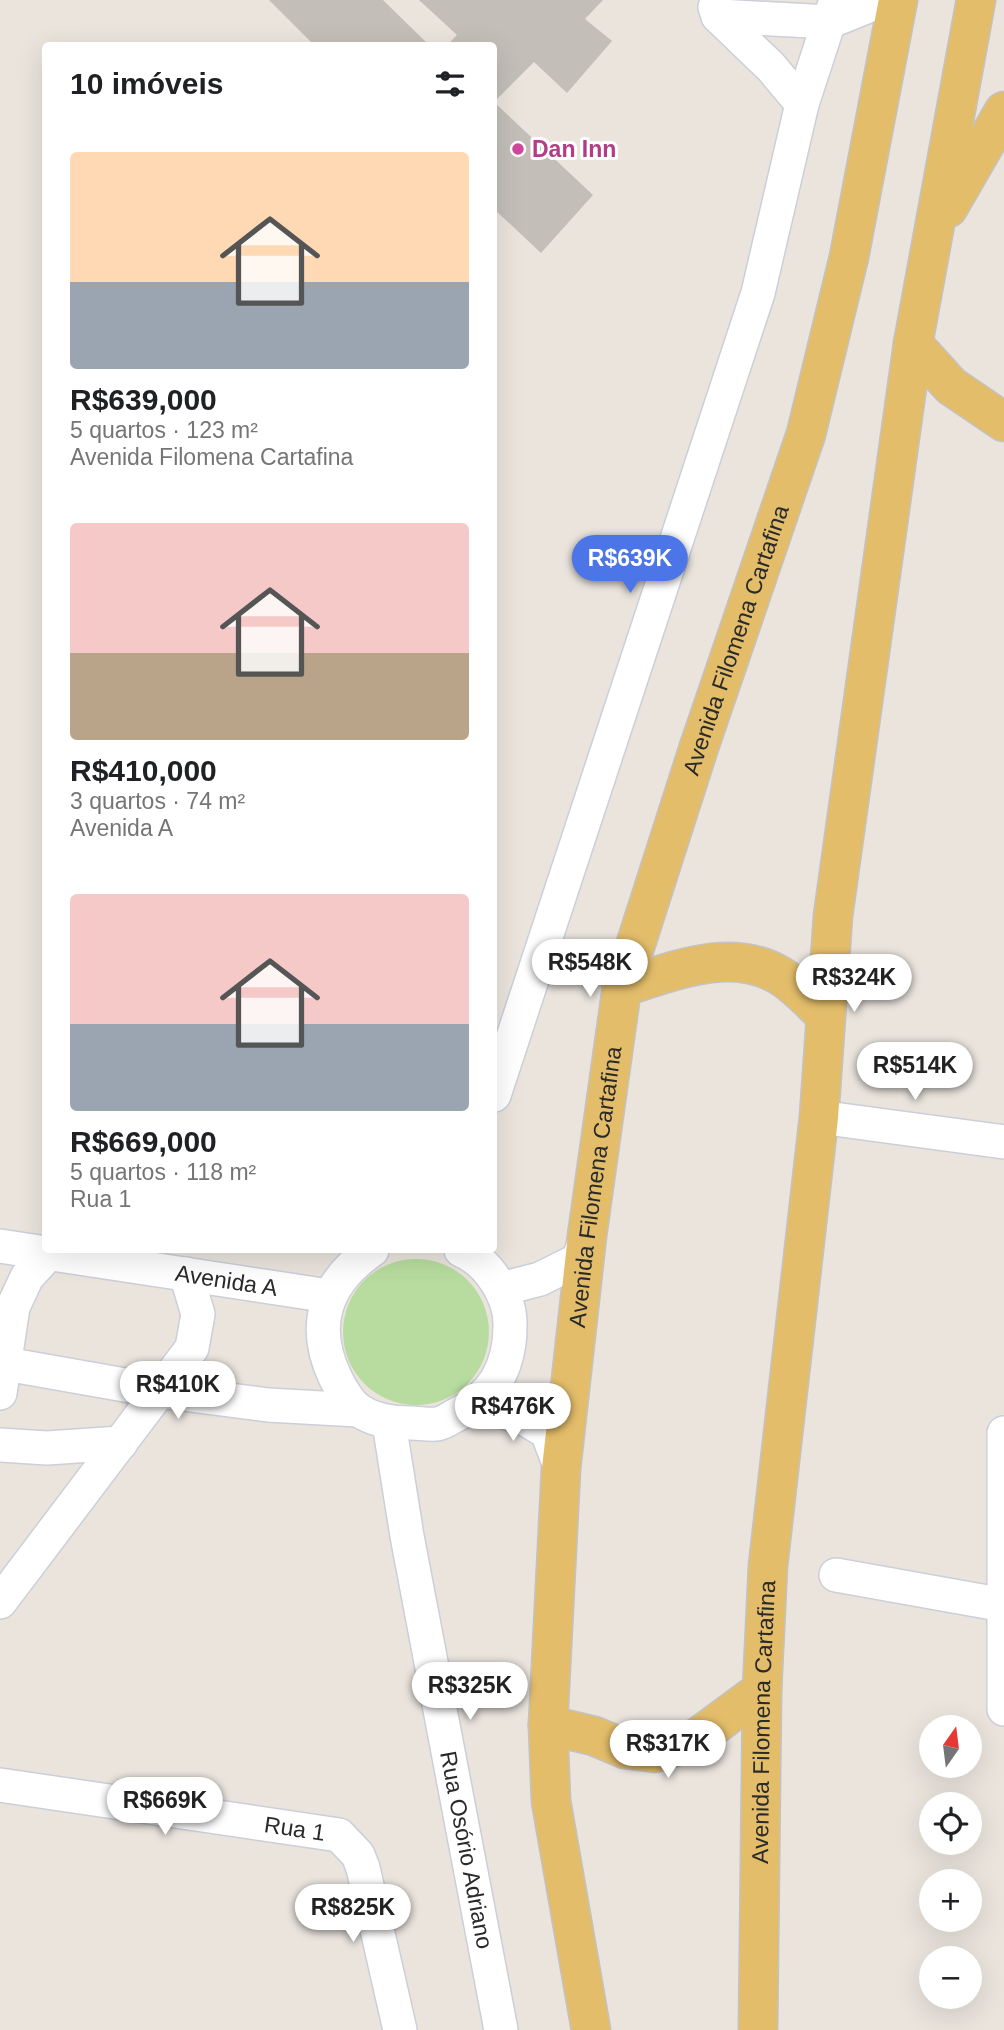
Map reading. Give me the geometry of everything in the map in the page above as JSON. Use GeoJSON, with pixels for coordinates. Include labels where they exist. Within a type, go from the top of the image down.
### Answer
{"type":"FeatureCollection","features":[{"type":"Feature","properties":{"kind":"main road","name":"Avenida Filomena Cartafina"},"geometry":{"type":"LineString","coordinates":[[591,2030],[551,1801],[548,1725],[561,1469],[587,1236],[622,987],[699,747],[806,434],[849,257],[898,0]]}},
{"type":"Feature","properties":{"kind":"main road","name":"Avenida Filomena Cartafina"},"geometry":{"type":"LineString","coordinates":[[758,2030],[762,1690],[768,1566],[819,1117],[824,1014],[833,916],[913,344],[975,0]]}},
{"type":"Feature","properties":{"kind":"main road"},"geometry":{"type":"LineString","coordinates":[[933,234],[1004,111]]}},
{"type":"Feature","properties":{"kind":"main road"},"geometry":{"type":"LineString","coordinates":[[913,344],[951,386],[1004,422]]}},
{"type":"Feature","properties":{"kind":"main road"},"geometry":{"type":"LineString","coordinates":[[622,987],[718,961],[748,961],[780,975],[824,1014]]}},
{"type":"Feature","properties":{"kind":"main road"},"geometry":{"type":"LineString","coordinates":[[548,1725],[594,1736],[625,1749],[655,1753],[693,1741],[762,1690]]}},
{"type":"Feature","properties":{"kind":"street"},"geometry":{"type":"LineString","coordinates":[[715,8],[832,11],[883,0]]}},
{"type":"Feature","properties":{"kind":"street"},"geometry":{"type":"LineString","coordinates":[[715,8],[802,104]]}},
{"type":"Feature","properties":{"kind":"street"},"geometry":{"type":"LineString","coordinates":[[497,1087],[758,293],[802,104],[832,11]]}},
{"type":"Feature","properties":{"kind":"street"},"geometry":{"type":"LineString","coordinates":[[819,1117],[1004,1142]]}},
{"type":"Feature","properties":{"kind":"street"},"geometry":{"type":"LineString","coordinates":[[501,1289],[540,1279],[578,1260],[587,1236]]}},
{"type":"Feature","properties":{"kind":"street","name":"Avenida A"},"geometry":{"type":"LineString","coordinates":[[0,1246],[42,1253]]}},
{"type":"Feature","properties":{"kind":"street","name":"Avenida A"},"geometry":{"type":"LineString","coordinates":[[43,1253],[329,1296]]}},
{"type":"Feature","properties":{"kind":"street"},"geometry":{"type":"LineString","coordinates":[[358,1410],[340,1387],[326,1358],[322,1327],[329,1296],[347,1267],[368,1253]]}},
{"type":"Feature","properties":{"kind":"street"},"geometry":{"type":"LineString","coordinates":[[49,1254],[27,1277],[13,1307],[2,1373],[268,1405],[358,1410],[389,1423],[438,1424],[477,1405],[498,1380],[510,1351],[510,1319],[501,1289],[486,1268],[465,1253]]}},
{"type":"Feature","properties":{"kind":"street"},"geometry":{"type":"LineString","coordinates":[[0,1602],[192,1348],[198,1314],[186,1274]]}},
{"type":"Feature","properties":{"kind":"street"},"geometry":{"type":"LineString","coordinates":[[477,1405],[522,1417],[547,1432],[561,1469]]}},
{"type":"Feature","properties":{"kind":"street","name":"Rua Osório Adriano"},"geometry":{"type":"LineString","coordinates":[[389,1423],[407,1536],[501,2030]]}},
{"type":"Feature","properties":{"kind":"street"},"geometry":{"type":"LineString","coordinates":[[1004,1433],[1004,1709]]}},
{"type":"Feature","properties":{"kind":"street"},"geometry":{"type":"LineString","coordinates":[[0,1445],[47,1448],[121,1443]]}},
{"type":"Feature","properties":{"kind":"street"},"geometry":{"type":"LineString","coordinates":[[836,1575],[1003,1604]]}},
{"type":"Feature","properties":{"kind":"street","name":"Rua 1"},"geometry":{"type":"LineString","coordinates":[[0,1786],[338,1835],[358,1855],[363,1868],[400,2030]]}},
{"type":"Feature","properties":{"kind":"green space"},"geometry":{"type":"Polygon","coordinates":[[[416,1259],[444,1265],[468,1280],[483,1304],[489,1332],[483,1360],[468,1384],[444,1399],[416,1405],[388,1399],[364,1384],[349,1360],[343,1332],[349,1304],[364,1280],[388,1265],[416,1259]]]}},
{"type":"Feature","properties":{"kind":"building"},"geometry":{"type":"Polygon","coordinates":[[[269,0],[383,0],[426,42],[311,42],[269,0]]]}},
{"type":"Feature","properties":{"kind":"building"},"geometry":{"type":"Polygon","coordinates":[[[419,0],[603,0],[585,19],[612,41],[567,93],[534,62],[497,99],[497,42],[450,42],[457,35],[419,0]]]}},
{"type":"Feature","properties":{"kind":"building"},"geometry":{"type":"Polygon","coordinates":[[[497,105],[593,195],[541,253],[497,212],[497,105]]]}},
{"type":"Feature","properties":{"kind":"place","name":"Dan Inn"},"geometry":{"type":"Point","coordinates":[518,149]}}]}
